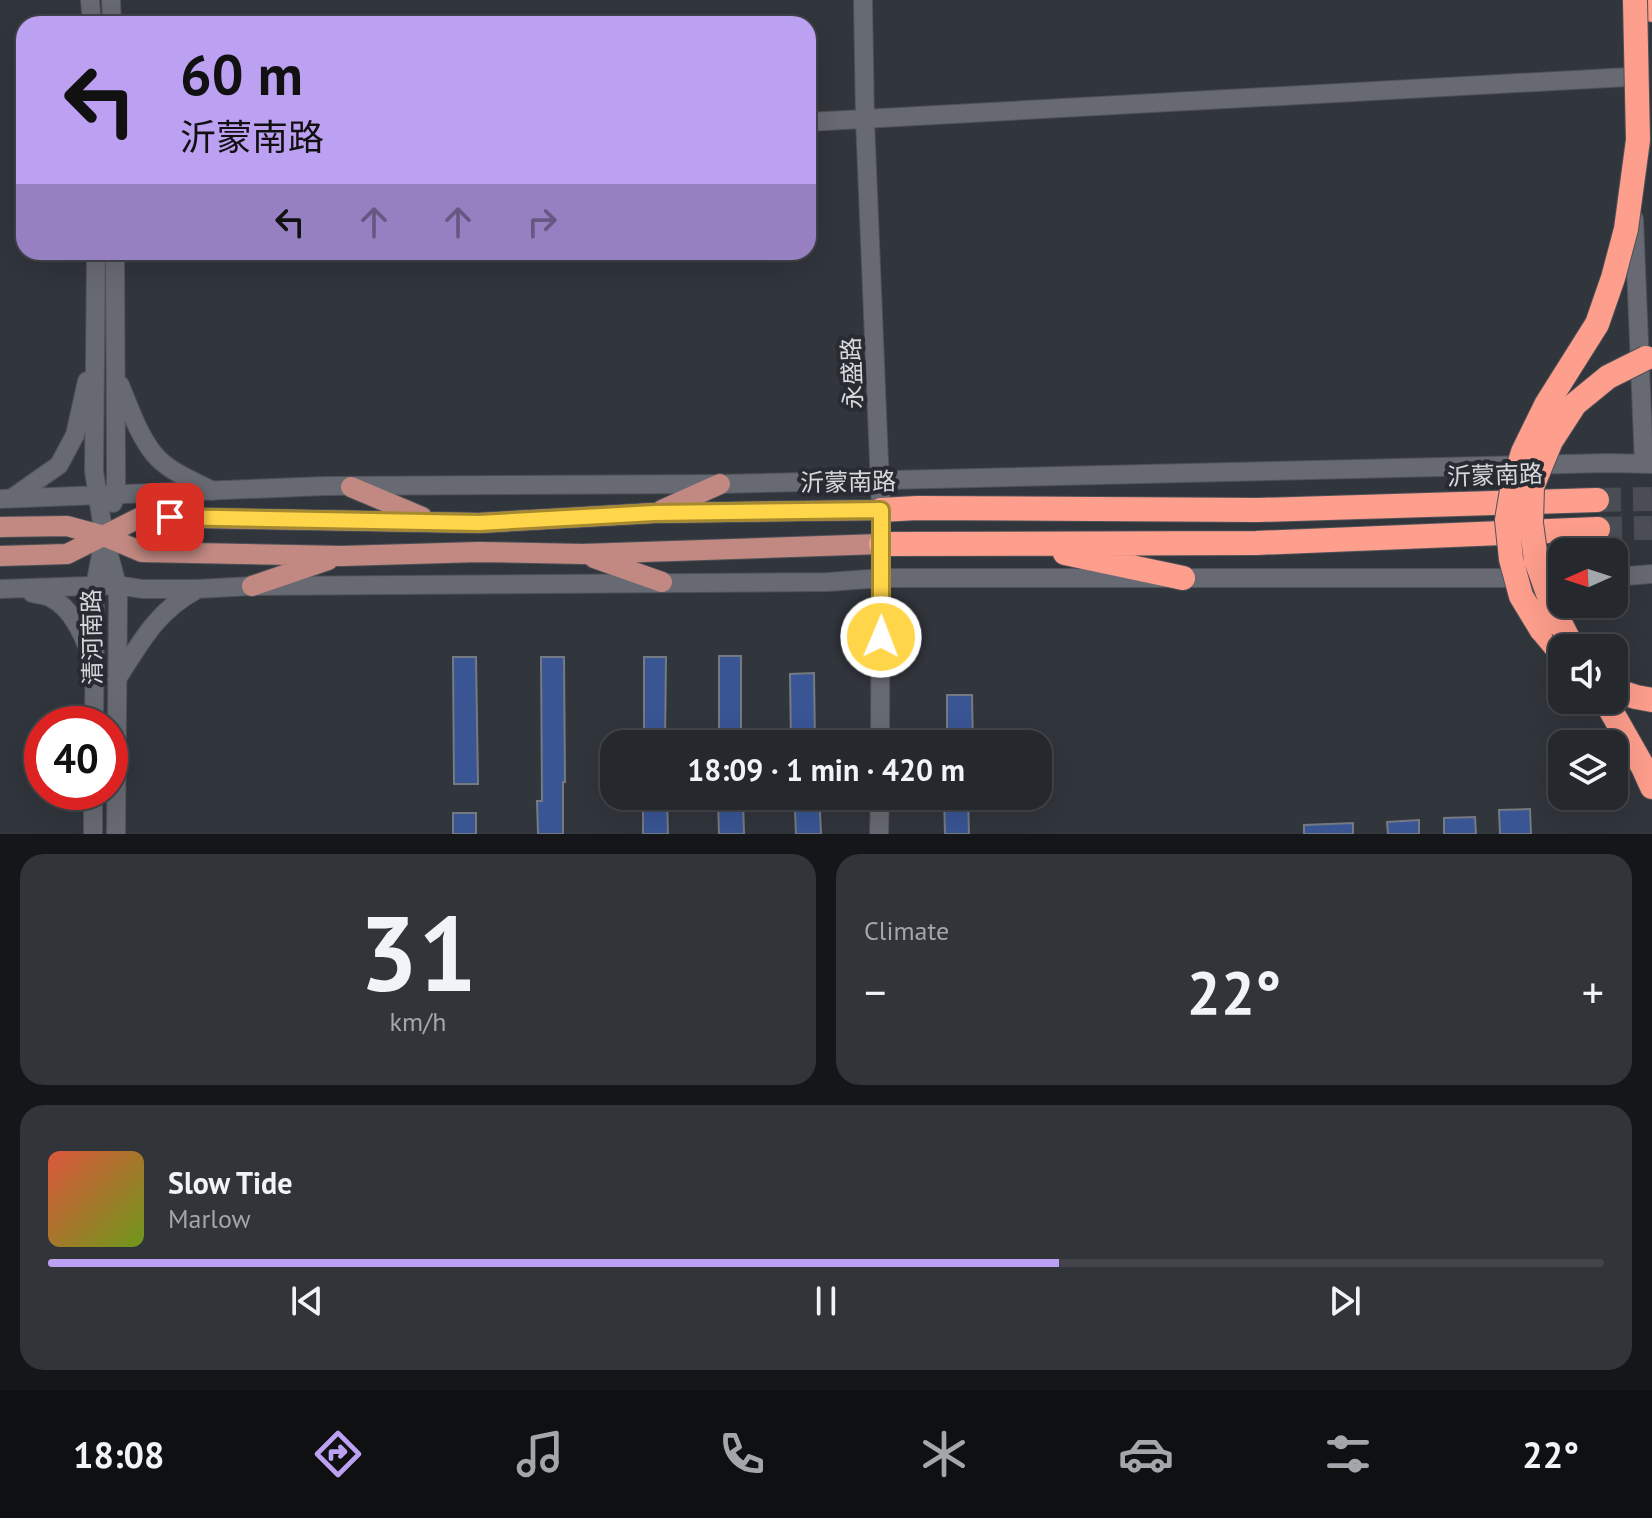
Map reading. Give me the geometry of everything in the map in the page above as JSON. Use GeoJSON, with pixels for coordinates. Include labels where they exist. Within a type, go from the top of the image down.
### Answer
{"type":"FeatureCollection","features":[{"type":"Feature","properties":{"kind":"highway"},"geometry":{"type":"LineString","coordinates":[[1548,637],[1521,596],[1511,559],[1507,520],[1513,484],[1523,452],[1546,405],[1597,324],[1626,229],[1638,140],[1635,0]]}},
{"type":"Feature","properties":{"kind":"highway"},"geometry":{"type":"LineString","coordinates":[[1651,0],[1652,10]]}},
{"type":"Feature","properties":{"kind":"highway"},"geometry":{"type":"LineString","coordinates":[[1566,634],[1536,560],[1531,523],[1532,487],[1551,441],[1575,404],[1608,377],[1652,356]]}},
{"type":"Feature","properties":{"kind":"highway","name":"沂蒙南路"},"geometry":{"type":"LineString","coordinates":[[881,510],[1258,510],[1597,500]]}},
{"type":"Feature","properties":{"kind":"highway"},"geometry":{"type":"LineString","coordinates":[[881,544],[1256,543],[1598,529]]}},
{"type":"Feature","properties":{"kind":"highway"},"geometry":{"type":"LineString","coordinates":[[1020,543],[1183,578]]}},
{"type":"Feature","properties":{"kind":"highway"},"geometry":{"type":"LineString","coordinates":[[1628,694],[1652,700]]}},
{"type":"Feature","properties":{"kind":"highway"},"geometry":{"type":"LineString","coordinates":[[1613,714],[1652,787]]}},
{"type":"Feature","properties":{"kind":"main road"},"geometry":{"type":"LineString","coordinates":[[654,513],[720,484]]}},
{"type":"Feature","properties":{"kind":"main road"},"geometry":{"type":"LineString","coordinates":[[351,487],[433,522]]}},
{"type":"Feature","properties":{"kind":"main road","name":"沂蒙南路"},"geometry":{"type":"LineString","coordinates":[[0,556],[67,554],[141,517],[479,523],[654,513],[881,510]]}},
{"type":"Feature","properties":{"kind":"main road"},"geometry":{"type":"LineString","coordinates":[[0,527],[67,526],[104,536],[142,552],[342,556],[479,552],[583,554],[881,544]]}},
{"type":"Feature","properties":{"kind":"main road"},"geometry":{"type":"LineString","coordinates":[[583,554],[662,582]]}},
{"type":"Feature","properties":{"kind":"main road"},"geometry":{"type":"LineString","coordinates":[[252,586],[342,556]]}},
{"type":"Feature","properties":{"kind":"street","name":"永盛路"},"geometry":{"type":"LineString","coordinates":[[863,0],[881,510],[880,730]]}},
{"type":"Feature","properties":{"kind":"street"},"geometry":{"type":"LineString","coordinates":[[6,499],[326,486],[720,484],[1648,464],[1625,0]]}},
{"type":"Feature","properties":{"kind":"street"},"geometry":{"type":"LineString","coordinates":[[816,122],[1628,77]]}},
{"type":"Feature","properties":{"kind":"street","name":"清河南路"},"geometry":{"type":"LineString","coordinates":[[96,260],[94,471],[106,495]]}},
{"type":"Feature","properties":{"kind":"street","name":"清河南路"},"geometry":{"type":"LineString","coordinates":[[94,706],[95,586],[104,536],[116,375],[115,260]]}},
{"type":"Feature","properties":{"kind":"street"},"geometry":{"type":"LineString","coordinates":[[6,499],[59,465],[75,435],[95,347]]}},
{"type":"Feature","properties":{"kind":"street"},"geometry":{"type":"LineString","coordinates":[[116,375],[140,434],[155,456],[177,472],[215,492]]}},
{"type":"Feature","properties":{"kind":"street","name":"清河南路"},"geometry":{"type":"LineString","coordinates":[[104,536],[117,585],[116,834]]}},
{"type":"Feature","properties":{"kind":"street"},"geometry":{"type":"LineString","coordinates":[[1628,576],[1652,574]]}},
{"type":"Feature","properties":{"kind":"street"},"geometry":{"type":"LineString","coordinates":[[7,589],[117,585],[142,589],[196,589],[828,582],[882,578],[1548,578]]}},
{"type":"Feature","properties":{"kind":"street"},"geometry":{"type":"LineString","coordinates":[[7,589],[51,598],[64,608],[80,630],[95,663]]}},
{"type":"Feature","properties":{"kind":"street"},"geometry":{"type":"LineString","coordinates":[[117,679],[161,616],[176,601],[196,589]]}},
{"type":"Feature","properties":{"kind":"street"},"geometry":{"type":"LineString","coordinates":[[93,810],[93,834]]}},
{"type":"Feature","properties":{"kind":"street"},"geometry":{"type":"LineString","coordinates":[[879,834],[880,810]]}},
{"type":"Feature","properties":{"kind":"building"},"geometry":{"type":"Polygon","coordinates":[[[719,656],[741,656],[741,730],[719,730],[719,656]]]}},
{"type":"Feature","properties":{"kind":"building"},"geometry":{"type":"Polygon","coordinates":[[[453,657],[476,657],[478,784],[454,784],[453,657]]]}},
{"type":"Feature","properties":{"kind":"building"},"geometry":{"type":"Polygon","coordinates":[[[541,657],[564,657],[563,834],[538,834],[537,801],[542,801],[541,657]]]}},
{"type":"Feature","properties":{"kind":"building"},"geometry":{"type":"Polygon","coordinates":[[[644,657],[666,657],[665,730],[644,730],[644,657]]]}},
{"type":"Feature","properties":{"kind":"building"},"geometry":{"type":"Polygon","coordinates":[[[814,673],[815,730],[791,730],[790,674],[814,673]]]}},
{"type":"Feature","properties":{"kind":"building"},"geometry":{"type":"Polygon","coordinates":[[[947,695],[972,695],[973,730],[947,730],[947,695]]]}},
{"type":"Feature","properties":{"kind":"building"},"geometry":{"type":"Polygon","coordinates":[[[1530,809],[1531,834],[1500,834],[1499,810],[1530,809]]]}},
{"type":"Feature","properties":{"kind":"building"},"geometry":{"type":"Polygon","coordinates":[[[643,810],[667,810],[668,834],[643,834],[643,810]]]}},
{"type":"Feature","properties":{"kind":"building"},"geometry":{"type":"Polygon","coordinates":[[[718,810],[743,810],[744,834],[719,834],[718,810]]]}},
{"type":"Feature","properties":{"kind":"building"},"geometry":{"type":"Polygon","coordinates":[[[944,810],[968,810],[969,834],[945,834],[944,810]]]}},
{"type":"Feature","properties":{"kind":"building"},"geometry":{"type":"Polygon","coordinates":[[[795,811],[820,811],[821,834],[796,834],[795,811]]]}},
{"type":"Feature","properties":{"kind":"building"},"geometry":{"type":"Polygon","coordinates":[[[453,813],[476,813],[476,834],[453,834],[453,813]]]}},
{"type":"Feature","properties":{"kind":"building"},"geometry":{"type":"Polygon","coordinates":[[[1475,817],[1476,834],[1444,834],[1444,818],[1475,817]]]}},
{"type":"Feature","properties":{"kind":"building"},"geometry":{"type":"Polygon","coordinates":[[[1419,820],[1419,834],[1388,834],[1387,822],[1419,820]]]}},
{"type":"Feature","properties":{"kind":"building"},"geometry":{"type":"Polygon","coordinates":[[[1353,823],[1353,834],[1304,834],[1304,825],[1353,823]]]}},
{"type":"Feature","properties":{"kind":"tunnel"},"geometry":{"type":"LineString","coordinates":[[1597,500],[1652,499]]}},
{"type":"Feature","properties":{"kind":"tunnel"},"geometry":{"type":"LineString","coordinates":[[1598,529],[1652,528]]}},
{"type":"Feature","properties":{"kind":"route"},"geometry":{"type":"LineString","coordinates":[[170,517],[479,523],[654,513],[881,510],[881,637]]}}]}
